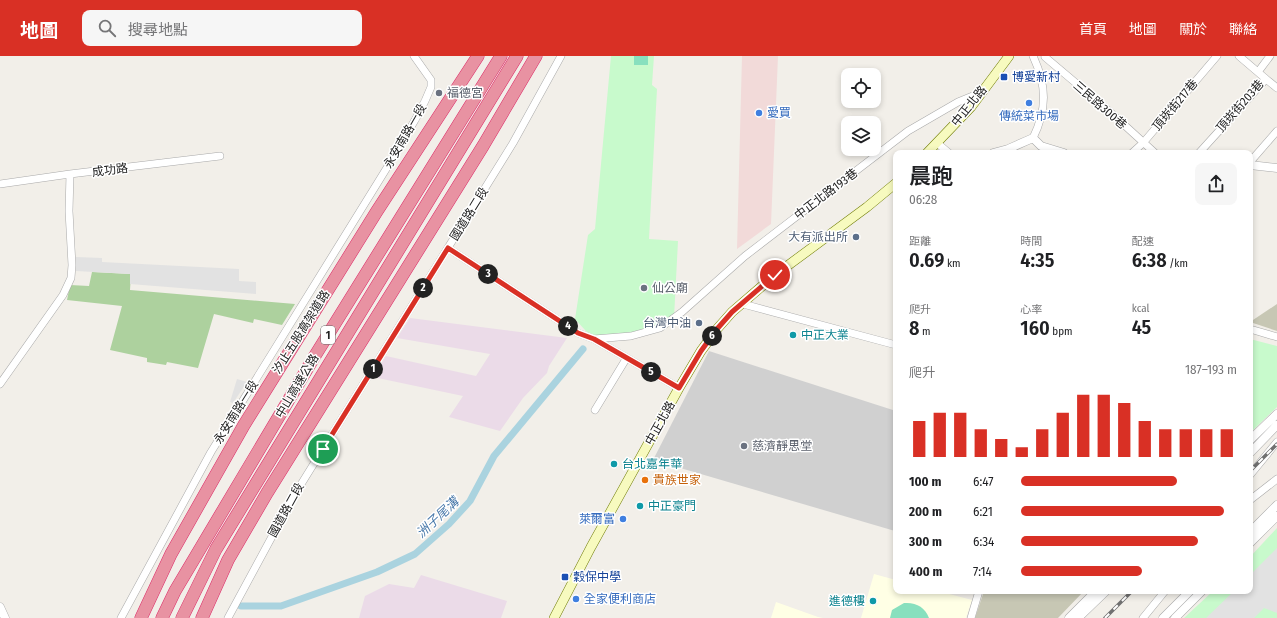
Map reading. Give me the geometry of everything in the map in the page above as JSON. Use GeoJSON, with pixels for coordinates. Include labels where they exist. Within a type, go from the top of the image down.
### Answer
{"type":"FeatureCollection","features":[{"type":"Feature","properties":{"kind":"highway","name":"汐止五股高架道路"},"geometry":{"type":"LineString","coordinates":[[141,618],[171,554],[244,425],[377,211],[478,56]]}},
{"type":"Feature","properties":{"kind":"highway","name":"中山高速公路"},"geometry":{"type":"LineString","coordinates":[[162,618],[174,591],[316,354],[501,56]]}},
{"type":"Feature","properties":{"kind":"highway","name":"中山高速公路"},"geometry":{"type":"LineString","coordinates":[[182,618],[216,549],[517,56]]}},
{"type":"Feature","properties":{"kind":"highway"},"geometry":{"type":"LineString","coordinates":[[202,618],[228,560],[267,493],[483,146],[536,56]]}},
{"type":"Feature","properties":{"kind":"main road","name":"中正北路"},"geometry":{"type":"LineString","coordinates":[[930,150],[971,107],[1009,56]]}},
{"type":"Feature","properties":{"kind":"main road","name":"中正北路"},"geometry":{"type":"LineString","coordinates":[[554,618],[591,547],[679,388],[701,351],[717,329],[732,312],[775,275],[867,207],[893,185]]}},
{"type":"Feature","properties":{"kind":"street","name":"永安南路一段"},"geometry":{"type":"LineString","coordinates":[[121,618],[211,452],[388,166],[425,101],[431,87],[431,80],[414,56]]}},
{"type":"Feature","properties":{"kind":"street","name":"國道路二段"},"geometry":{"type":"LineString","coordinates":[[229,617],[295,494],[514,143],[561,56]]}},
{"type":"Feature","properties":{"kind":"street","name":"三民路300巷"},"geometry":{"type":"LineString","coordinates":[[1046,56],[1151,150]]}},
{"type":"Feature","properties":{"kind":"street"},"geometry":{"type":"LineString","coordinates":[[1008,150],[1033,138],[1040,123],[1044,89],[1035,60],[1046,56]]}},
{"type":"Feature","properties":{"kind":"street","name":"頂崁街217巷"},"geometry":{"type":"LineString","coordinates":[[1135,150],[1143,143],[1217,56]]}},
{"type":"Feature","properties":{"kind":"street","name":"頂崁街203巷"},"geometry":{"type":"LineString","coordinates":[[1202,150],[1266,79],[1239,56]]}},
{"type":"Feature","properties":{"kind":"street"},"geometry":{"type":"LineString","coordinates":[[1258,72],[1270,56]]}},
{"type":"Feature","properties":{"kind":"street"},"geometry":{"type":"LineString","coordinates":[[1266,79],[1277,88]]}},
{"type":"Feature","properties":{"kind":"street","name":"中正北路193巷"},"geometry":{"type":"LineString","coordinates":[[594,339],[630,336],[660,328],[682,312],[745,256],[908,131],[958,102],[980,93]]}},
{"type":"Feature","properties":{"kind":"street"},"geometry":{"type":"LineString","coordinates":[[1253,160],[1277,131]]}},
{"type":"Feature","properties":{"kind":"street"},"geometry":{"type":"LineString","coordinates":[[1033,138],[1041,146],[1054,150]]}},
{"type":"Feature","properties":{"kind":"street"},"geometry":{"type":"LineString","coordinates":[[937,143],[945,150]]}},
{"type":"Feature","properties":{"kind":"street","name":"成功路"},"geometry":{"type":"LineString","coordinates":[[0,184],[220,156]]}},
{"type":"Feature","properties":{"kind":"street"},"geometry":{"type":"LineString","coordinates":[[1253,164],[1277,168]]}},
{"type":"Feature","properties":{"kind":"street"},"geometry":{"type":"LineString","coordinates":[[0,384],[63,295],[71,278],[72,264],[69,211],[70,174]]}},
{"type":"Feature","properties":{"kind":"street"},"geometry":{"type":"LineString","coordinates":[[448,248],[578,333],[594,339],[626,359],[679,388]]}},
{"type":"Feature","properties":{"kind":"street"},"geometry":{"type":"LineString","coordinates":[[743,304],[893,344]]}},
{"type":"Feature","properties":{"kind":"street"},"geometry":{"type":"LineString","coordinates":[[1253,329],[1277,337]]}},
{"type":"Feature","properties":{"kind":"street"},"geometry":{"type":"LineString","coordinates":[[595,410],[626,359]]}},
{"type":"Feature","properties":{"kind":"street"},"geometry":{"type":"LineString","coordinates":[[1253,437],[1277,414]]}},
{"type":"Feature","properties":{"kind":"street"},"geometry":{"type":"LineString","coordinates":[[1253,449],[1277,425]]}},
{"type":"Feature","properties":{"kind":"street"},"geometry":{"type":"LineString","coordinates":[[1253,471],[1277,442]]}},
{"type":"Feature","properties":{"kind":"street"},"geometry":{"type":"LineString","coordinates":[[1253,498],[1277,479]]}},
{"type":"Feature","properties":{"kind":"street"},"geometry":{"type":"LineString","coordinates":[[1253,529],[1277,505]]}},
{"type":"Feature","properties":{"kind":"street"},"geometry":{"type":"LineString","coordinates":[[1253,540],[1277,516]]}},
{"type":"Feature","properties":{"kind":"street"},"geometry":{"type":"LineString","coordinates":[[971,618],[978,594]]}},
{"type":"Feature","properties":{"kind":"street"},"geometry":{"type":"LineString","coordinates":[[1069,618],[1093,594]]}},
{"type":"Feature","properties":{"kind":"street"},"geometry":{"type":"LineString","coordinates":[[1078,618],[1103,594]]}},
{"type":"Feature","properties":{"kind":"street"},"geometry":{"type":"LineString","coordinates":[[1090,607],[1107,594]]}},
{"type":"Feature","properties":{"kind":"street"},"geometry":{"type":"LineString","coordinates":[[1143,618],[1163,594]]}},
{"type":"Feature","properties":{"kind":"street"},"geometry":{"type":"LineString","coordinates":[[1163,618],[1187,594]]}},
{"type":"Feature","properties":{"kind":"street"},"geometry":{"type":"LineString","coordinates":[[1175,618],[1199,594]]}},
{"type":"Feature","properties":{"kind":"street"},"geometry":{"type":"LineString","coordinates":[[0,607],[5,618]]}},
{"type":"Feature","properties":{"kind":"shaded area","name":"愛買"},"geometry":{"type":"Polygon","coordinates":[[[742,56],[778,56],[771,224],[737,249],[742,56]]]}},
{"type":"Feature","properties":{"kind":"shaded area"},"geometry":{"type":"Polygon","coordinates":[[[76,257],[102,258],[102,262],[239,269],[239,281],[256,282],[256,294],[130,284],[130,274],[76,271],[76,257]]]}},
{"type":"Feature","properties":{"kind":"shaded area"},"geometry":{"type":"Polygon","coordinates":[[[1277,304],[1277,331],[1253,323],[1253,320],[1277,304]]]}},
{"type":"Feature","properties":{"kind":"shaded area"},"geometry":{"type":"Polygon","coordinates":[[[410,318],[567,338],[549,366],[547,373],[523,398],[500,431],[449,417],[463,396],[373,377],[386,356],[476,376],[490,354],[397,338],[410,318]]]}},
{"type":"Feature","properties":{"kind":"shaded area"},"geometry":{"type":"Polygon","coordinates":[[[709,351],[893,410],[893,530],[653,460],[709,351]]]}},
{"type":"Feature","properties":{"kind":"shaded area"},"geometry":{"type":"Polygon","coordinates":[[[237,379],[247,382],[233,403],[230,402],[237,379]]]}},
{"type":"Feature","properties":{"kind":"shaded area"},"geometry":{"type":"Polygon","coordinates":[[[1277,548],[1277,613],[1264,608],[1254,618],[1206,618],[1231,594],[1253,594],[1253,572],[1277,548]]]}},
{"type":"Feature","properties":{"kind":"shaded area"},"geometry":{"type":"Polygon","coordinates":[[[874,574],[893,579],[893,594],[949,594],[972,600],[966,618],[861,618],[874,574]]]}},
{"type":"Feature","properties":{"kind":"shaded area"},"geometry":{"type":"Polygon","coordinates":[[[421,575],[507,601],[501,618],[359,618],[365,596],[389,584],[414,588],[421,575]]]}},
{"type":"Feature","properties":{"kind":"shaded area"},"geometry":{"type":"Polygon","coordinates":[[[983,594],[1081,594],[1058,618],[975,618],[983,594]]]}},
{"type":"Feature","properties":{"kind":"shaded area"},"geometry":{"type":"Polygon","coordinates":[[[776,602],[818,617],[823,618],[771,618],[776,602]]]}},
{"type":"Feature","properties":{"kind":"green space"},"geometry":{"type":"Polygon","coordinates":[[[611,56],[654,56],[652,85],[657,89],[649,239],[678,241],[674,318],[641,335],[595,341],[575,319],[588,235],[595,229],[611,56]]]}},
{"type":"Feature","properties":{"kind":"green space"},"geometry":{"type":"Polygon","coordinates":[[[634,56],[648,56],[648,65],[634,65],[634,56]]]}},
{"type":"Feature","properties":{"kind":"green space"},"geometry":{"type":"Polygon","coordinates":[[[92,272],[131,274],[130,290],[295,304],[282,325],[254,319],[253,323],[214,314],[198,368],[167,362],[166,365],[147,362],[147,358],[110,350],[122,306],[67,300],[70,285],[89,286],[92,272]]]}},
{"type":"Feature","properties":{"kind":"green space"},"geometry":{"type":"Polygon","coordinates":[[[1253,340],[1277,346],[1277,407],[1253,430],[1253,340]]]}},
{"type":"Feature","properties":{"kind":"green space"},"geometry":{"type":"Polygon","coordinates":[[[1277,528],[1277,618],[1184,618],[1210,594],[1253,594],[1253,554],[1277,528]]]}},
{"type":"Feature","properties":{"kind":"green space"},"geometry":{"type":"Polygon","coordinates":[[[904,603],[912,603],[920,606],[929,618],[890,618],[892,610],[904,603]]]}},
{"type":"Feature","properties":{"kind":"waterway","name":"洲子尾溝"},"geometry":{"type":"LineString","coordinates":[[241,606],[281,606],[377,572],[415,554],[449,524],[470,501],[494,456],[583,349]]}},
{"type":"Feature","properties":{"kind":"railway"},"geometry":{"type":"LineString","coordinates":[[1253,468],[1277,444]]}},
{"type":"Feature","properties":{"kind":"railway"},"geometry":{"type":"LineString","coordinates":[[1105,618],[1129,594]]}},
{"type":"Feature","properties":{"kind":"place","name":"博愛新村"},"geometry":{"type":"Point","coordinates":[1004,77]}},
{"type":"Feature","properties":{"kind":"place","name":"福德宮"},"geometry":{"type":"Point","coordinates":[439,93]}},
{"type":"Feature","properties":{"kind":"place","name":"傳統菜市場"},"geometry":{"type":"Point","coordinates":[1029,103]}},
{"type":"Feature","properties":{"kind":"place","name":"愛買"},"geometry":{"type":"Point","coordinates":[759,113]}},
{"type":"Feature","properties":{"kind":"place","name":"大有派出所"},"geometry":{"type":"Point","coordinates":[856,237]}},
{"type":"Feature","properties":{"kind":"place","name":"仙公廟"},"geometry":{"type":"Point","coordinates":[644,288]}},
{"type":"Feature","properties":{"kind":"place","name":"台灣中油"},"geometry":{"type":"Point","coordinates":[699,323]}},
{"type":"Feature","properties":{"kind":"place","name":"中正大業"},"geometry":{"type":"Point","coordinates":[793,335]}},
{"type":"Feature","properties":{"kind":"place","name":"慈濟靜思堂"},"geometry":{"type":"Point","coordinates":[744,446]}},
{"type":"Feature","properties":{"kind":"place","name":"台北嘉年華"},"geometry":{"type":"Point","coordinates":[614,464]}},
{"type":"Feature","properties":{"kind":"place","name":"貴族世家"},"geometry":{"type":"Point","coordinates":[645,480]}},
{"type":"Feature","properties":{"kind":"place","name":"中正豪門"},"geometry":{"type":"Point","coordinates":[640,506]}},
{"type":"Feature","properties":{"kind":"place","name":"萊爾富"},"geometry":{"type":"Point","coordinates":[623,519]}},
{"type":"Feature","properties":{"kind":"place","name":"穀保中學"},"geometry":{"type":"Point","coordinates":[565,577]}},
{"type":"Feature","properties":{"kind":"place","name":"全家便利商店"},"geometry":{"type":"Point","coordinates":[576,599]}},
{"type":"Feature","properties":{"kind":"place","name":"進德樓"},"geometry":{"type":"Point","coordinates":[873,601]}},
{"type":"Feature","properties":{"kind":"route"},"geometry":{"type":"LineString","coordinates":[[323,449],[448,248],[578,333],[594,339],[626,359],[679,388],[701,351],[717,329],[732,312],[775,275]]}}]}
